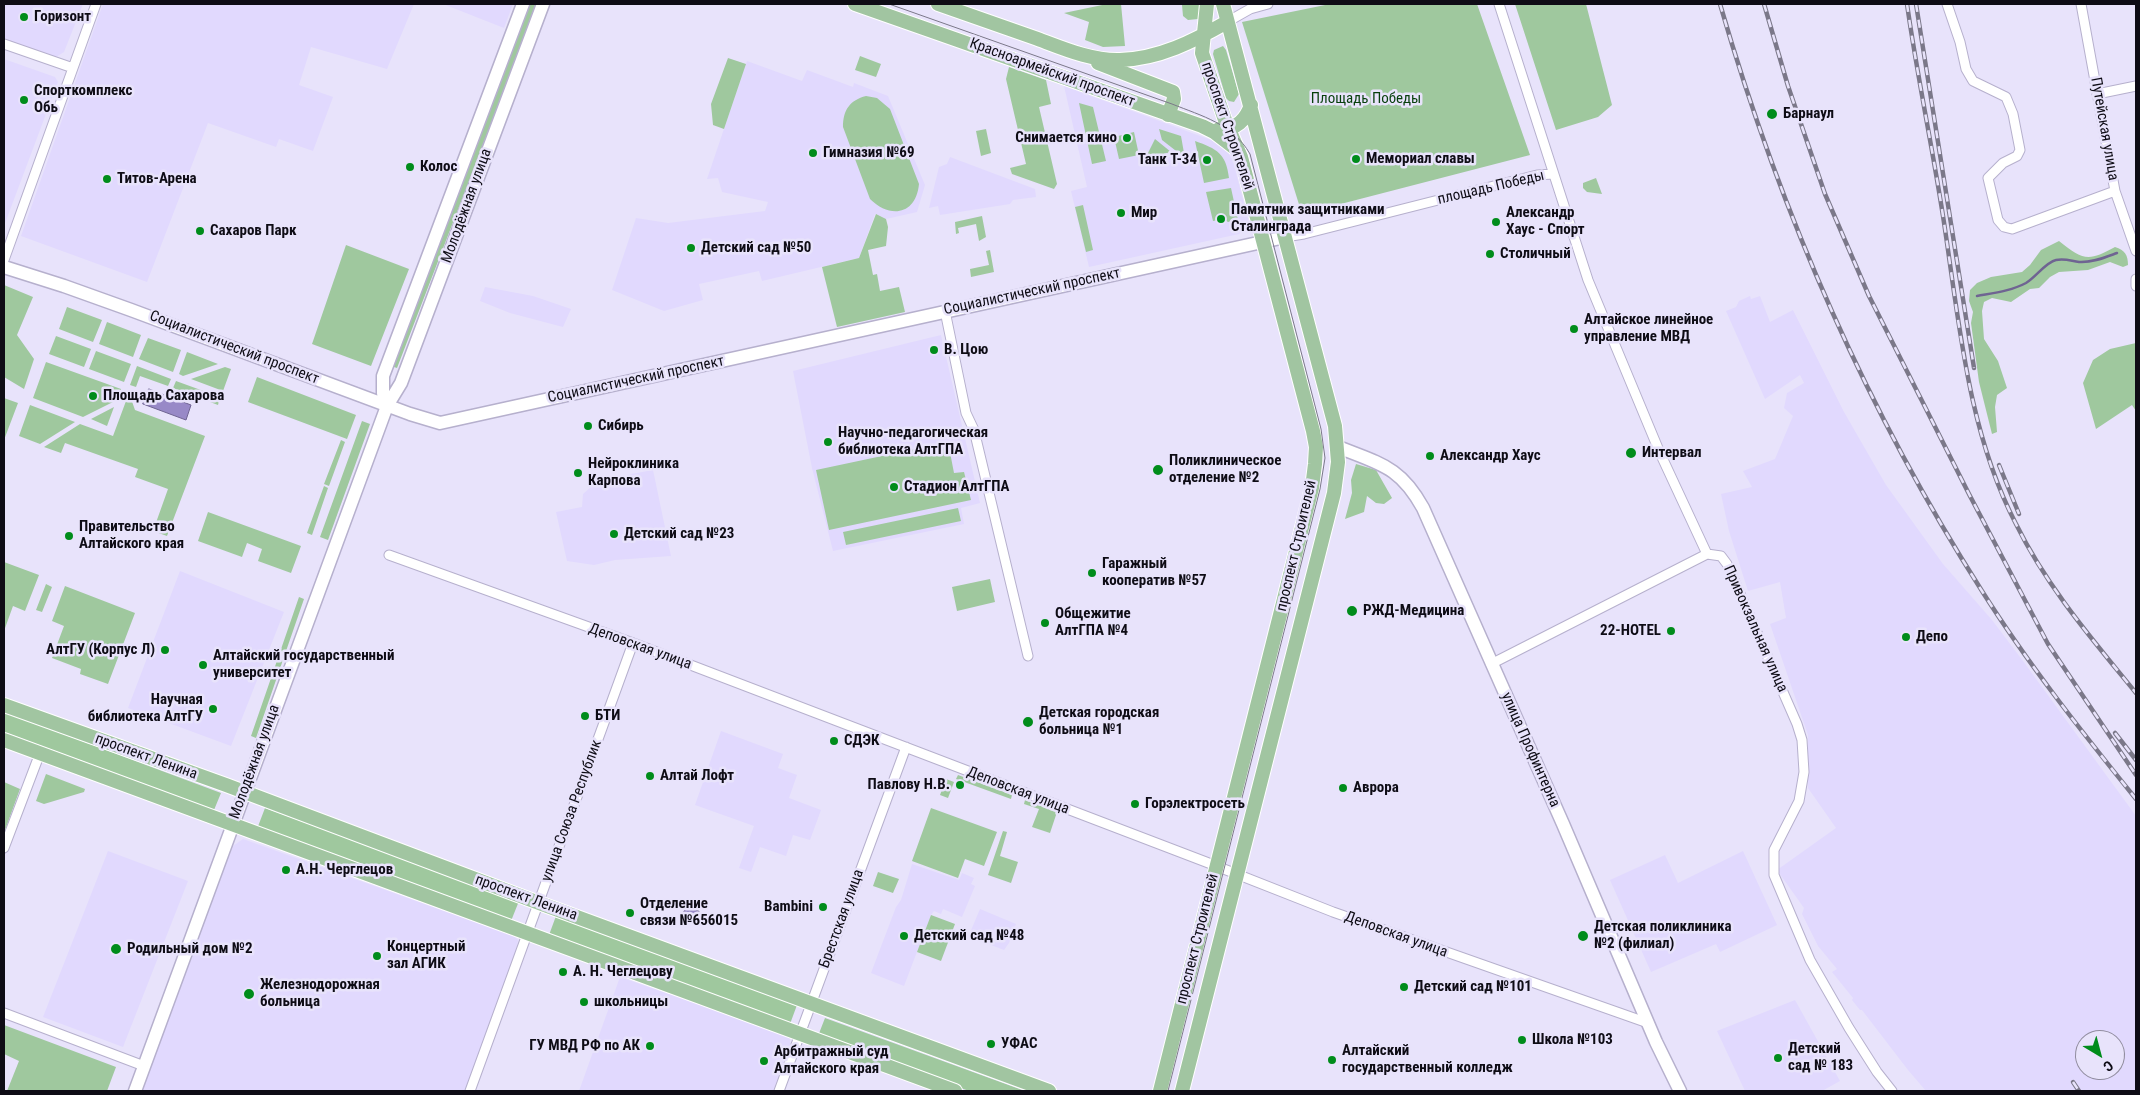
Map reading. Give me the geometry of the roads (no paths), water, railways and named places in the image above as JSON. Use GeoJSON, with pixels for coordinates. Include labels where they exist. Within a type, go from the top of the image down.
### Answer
{"type":"FeatureCollection","features":[{"type":"Feature","properties":{"kind":"main road","name":"Красноармейский проспект"},"geometry":{"type":"LineString","coordinates":[[855,4],[1202,126],[1226,140],[1241,157]]}},
{"type":"Feature","properties":{"kind":"main road","name":"Красноармейский проспект"},"geometry":{"type":"LineString","coordinates":[[938,4],[1071,51],[1119,60],[1158,54],[1181,46],[1227,22]]}},
{"type":"Feature","properties":{"kind":"main road","name":"проспект Строителей"},"geometry":{"type":"LineString","coordinates":[[1160,1091],[1314,479],[1316,447],[1241,157],[1210,79],[1202,53],[1207,4]]}},
{"type":"Feature","properties":{"kind":"main road","name":"проспект Строителей"},"geometry":{"type":"LineString","coordinates":[[1182,1091],[1334,493],[1338,462],[1338,447],[1332,416],[1223,4]]}},
{"type":"Feature","properties":{"kind":"main road"},"geometry":{"type":"LineString","coordinates":[[1071,51],[1168,89],[1174,96],[1168,114]]}},
{"type":"Feature","properties":{"kind":"main road"},"geometry":{"type":"LineString","coordinates":[[1202,126],[1229,129],[1241,122],[1248,114],[1251,105]]}},
{"type":"Feature","properties":{"kind":"main road"},"geometry":{"type":"LineString","coordinates":[[1281,614],[1302,619]]}},
{"type":"Feature","properties":{"kind":"main road","name":"проспект Ленина"},"geometry":{"type":"LineString","coordinates":[[4,705],[244,792],[539,904],[1049,1091]]}},
{"type":"Feature","properties":{"kind":"main road"},"geometry":{"type":"LineString","coordinates":[[4,740],[954,1091]]}},
{"type":"Feature","properties":{"kind":"street"},"geometry":{"type":"LineString","coordinates":[[4,260],[96,4]]}},
{"type":"Feature","properties":{"kind":"street","name":"Молодёжная улица"},"geometry":{"type":"LineString","coordinates":[[387,406],[383,393],[383,376],[523,4]]}},
{"type":"Feature","properties":{"kind":"street","name":"Молодёжная улица"},"geometry":{"type":"LineString","coordinates":[[135,1091],[387,406],[401,383],[543,4]]}},
{"type":"Feature","properties":{"kind":"street"},"geometry":{"type":"LineString","coordinates":[[1227,22],[1250,9],[1268,4]]}},
{"type":"Feature","properties":{"kind":"street","name":"площадь Победы"},"geometry":{"type":"LineString","coordinates":[[1285,237],[1304,234],[1528,177],[1553,174],[1499,4]]}},
{"type":"Feature","properties":{"kind":"street"},"geometry":{"type":"LineString","coordinates":[[1947,4],[1960,42],[1966,69],[1973,81],[2006,97],[2013,114],[2020,150],[2017,156],[2003,163],[1988,178],[1998,220],[2004,227],[2012,229],[2115,191]]}},
{"type":"Feature","properties":{"kind":"street","name":"Путейская улица"},"geometry":{"type":"LineString","coordinates":[[2081,4],[2115,191],[2136,246]]}},
{"type":"Feature","properties":{"kind":"street"},"geometry":{"type":"LineString","coordinates":[[4,44],[73,68]]}},
{"type":"Feature","properties":{"kind":"street"},"geometry":{"type":"LineString","coordinates":[[2097,94],[2136,86]]}},
{"type":"Feature","properties":{"kind":"street","name":"Привокзальная улица"},"geometry":{"type":"LineString","coordinates":[[1553,174],[1594,295],[1660,453],[1706,554],[1720,556],[1727,564],[1797,724],[1802,740],[1804,772],[1799,801],[1774,850],[1774,874],[1810,960],[1849,1028],[1877,1072],[1892,1091]]}},
{"type":"Feature","properties":{"kind":"street","name":"Социалистический проспект"},"geometry":{"type":"LineString","coordinates":[[4,267],[64,286],[387,406],[440,423],[1285,237]]}},
{"type":"Feature","properties":{"kind":"street"},"geometry":{"type":"LineString","coordinates":[[2136,279],[2136,286]]}},
{"type":"Feature","properties":{"kind":"street"},"geometry":{"type":"LineString","coordinates":[[945,311],[966,414],[974,430],[1028,656]]}},
{"type":"Feature","properties":{"kind":"street","name":"улица Профинтерна"},"geometry":{"type":"LineString","coordinates":[[1338,447],[1389,468],[1407,483],[1414,492],[1563,824],[1648,1024],[1680,1091]]}},
{"type":"Feature","properties":{"kind":"street"},"geometry":{"type":"LineString","coordinates":[[1491,664],[1706,554]]}},
{"type":"Feature","properties":{"kind":"street","name":"Деповская улица"},"geometry":{"type":"LineString","coordinates":[[389,555],[633,643],[1364,924],[1648,1024]]}},
{"type":"Feature","properties":{"kind":"street","name":"улица Союза Республик"},"geometry":{"type":"LineString","coordinates":[[470,1091],[633,643]]}},
{"type":"Feature","properties":{"kind":"street","name":"Брестская улица"},"geometry":{"type":"LineString","coordinates":[[779,1091],[906,747]]}},
{"type":"Feature","properties":{"kind":"street"},"geometry":{"type":"LineString","coordinates":[[4,848],[40,753]]}},
{"type":"Feature","properties":{"kind":"street"},"geometry":{"type":"LineString","coordinates":[[4,1013],[144,1066]]}},
{"type":"Feature","properties":{"kind":"waterway"},"geometry":{"type":"LineString","coordinates":[[1977,296],[2020,286],[2052,261],[2062,259],[2089,262],[2117,253]]}},
{"type":"Feature","properties":{"kind":"tram line"},"geometry":{"type":"LineString","coordinates":[[889,4],[1172,104],[1216,122],[1235,135],[1250,154],[1321,429],[1325,458],[1320,489],[1168,1091]]}},
{"type":"Feature","properties":{"kind":"railway"},"geometry":{"type":"LineString","coordinates":[[1720,4],[1770,157],[1799,233],[1830,307],[1864,380],[1901,452],[1940,522],[2018,645],[2136,799]]}},
{"type":"Feature","properties":{"kind":"railway"},"geometry":{"type":"LineString","coordinates":[[1764,4],[1788,86],[1825,194],[1869,296],[1970,496],[2048,644],[2136,775]]}},
{"type":"Feature","properties":{"kind":"railway"},"geometry":{"type":"LineString","coordinates":[[1907,4],[1939,189],[1960,334],[1967,373],[1986,451],[1999,488],[2028,547],[2071,612],[2136,693]]}},
{"type":"Feature","properties":{"kind":"railway"},"geometry":{"type":"LineString","coordinates":[[1916,4],[1974,368]]}},
{"type":"Feature","properties":{"kind":"railway"},"geometry":{"type":"LineString","coordinates":[[1999,465],[2019,514]]}},
{"type":"Feature","properties":{"kind":"railway"},"geometry":{"type":"LineString","coordinates":[[2115,733],[2136,760]]}},
{"type":"Feature","properties":{"kind":"railway"},"geometry":{"type":"LineString","coordinates":[[2073,1082],[2079,1091]]}},
{"type":"Feature","properties":{"kind":"place","name":"Горизонт"},"geometry":{"type":"Point","coordinates":[24,17]}},
{"type":"Feature","properties":{"kind":"place","name":"Спорткомплекс Обь"},"geometry":{"type":"Point","coordinates":[24,100]}},
{"type":"Feature","properties":{"kind":"place","name":"Барнаул"},"geometry":{"type":"Point","coordinates":[1772,114]}},
{"type":"Feature","properties":{"kind":"place","name":"Снимается кино"},"geometry":{"type":"Point","coordinates":[1127,138]}},
{"type":"Feature","properties":{"kind":"place","name":"Гимназия №69"},"geometry":{"type":"Point","coordinates":[813,153]}},
{"type":"Feature","properties":{"kind":"place","name":"Мемориал славы"},"geometry":{"type":"Point","coordinates":[1356,159]}},
{"type":"Feature","properties":{"kind":"place","name":"Танк Т-34"},"geometry":{"type":"Point","coordinates":[1207,160]}},
{"type":"Feature","properties":{"kind":"place","name":"Колос"},"geometry":{"type":"Point","coordinates":[410,167]}},
{"type":"Feature","properties":{"kind":"place","name":"Титов-Арена"},"geometry":{"type":"Point","coordinates":[107,179]}},
{"type":"Feature","properties":{"kind":"place","name":"Мир"},"geometry":{"type":"Point","coordinates":[1121,213]}},
{"type":"Feature","properties":{"kind":"place","name":"Памятник защитниками Сталинграда"},"geometry":{"type":"Point","coordinates":[1221,219]}},
{"type":"Feature","properties":{"kind":"place","name":"Александр Хаус - Спорт"},"geometry":{"type":"Point","coordinates":[1496,222]}},
{"type":"Feature","properties":{"kind":"place","name":"Сахаров Парк"},"geometry":{"type":"Point","coordinates":[200,231]}},
{"type":"Feature","properties":{"kind":"place","name":"Детский сад №50"},"geometry":{"type":"Point","coordinates":[691,248]}},
{"type":"Feature","properties":{"kind":"place","name":"Столичный"},"geometry":{"type":"Point","coordinates":[1490,254]}},
{"type":"Feature","properties":{"kind":"place","name":"Алтайское линейное управление МВД"},"geometry":{"type":"Point","coordinates":[1574,329]}},
{"type":"Feature","properties":{"kind":"place","name":"В. Цою"},"geometry":{"type":"Point","coordinates":[934,350]}},
{"type":"Feature","properties":{"kind":"place","name":"Площадь Сахарова"},"geometry":{"type":"Point","coordinates":[93,396]}},
{"type":"Feature","properties":{"kind":"place","name":"Сибирь"},"geometry":{"type":"Point","coordinates":[588,426]}},
{"type":"Feature","properties":{"kind":"place","name":"Научно-педагогическая библиотека АлтГПА"},"geometry":{"type":"Point","coordinates":[828,442]}},
{"type":"Feature","properties":{"kind":"place","name":"Интервал"},"geometry":{"type":"Point","coordinates":[1631,453]}},
{"type":"Feature","properties":{"kind":"place","name":"Александр Хаус"},"geometry":{"type":"Point","coordinates":[1430,456]}},
{"type":"Feature","properties":{"kind":"place","name":"Поликлиническое отделение №2"},"geometry":{"type":"Point","coordinates":[1158,470]}},
{"type":"Feature","properties":{"kind":"place","name":"Нейроклиника Карпова"},"geometry":{"type":"Point","coordinates":[578,473]}},
{"type":"Feature","properties":{"kind":"place","name":"Стадион АлтГПА"},"geometry":{"type":"Point","coordinates":[894,487]}},
{"type":"Feature","properties":{"kind":"place","name":"Детский сад №23"},"geometry":{"type":"Point","coordinates":[614,534]}},
{"type":"Feature","properties":{"kind":"place","name":"Правительство Алтайского края"},"geometry":{"type":"Point","coordinates":[69,536]}},
{"type":"Feature","properties":{"kind":"place","name":"Гаражный кооператив №57"},"geometry":{"type":"Point","coordinates":[1092,573]}},
{"type":"Feature","properties":{"kind":"place","name":"РЖД-Медицина"},"geometry":{"type":"Point","coordinates":[1352,611]}},
{"type":"Feature","properties":{"kind":"place","name":"Общежитие АлтГПА №4"},"geometry":{"type":"Point","coordinates":[1045,623]}},
{"type":"Feature","properties":{"kind":"place","name":"22-HOTEL"},"geometry":{"type":"Point","coordinates":[1671,631]}},
{"type":"Feature","properties":{"kind":"place","name":"Депо"},"geometry":{"type":"Point","coordinates":[1906,637]}},
{"type":"Feature","properties":{"kind":"place","name":"АлтГУ (Корпус Л)"},"geometry":{"type":"Point","coordinates":[165,650]}},
{"type":"Feature","properties":{"kind":"place","name":"Алтайский государственный университет"},"geometry":{"type":"Point","coordinates":[203,665]}},
{"type":"Feature","properties":{"kind":"place","name":"Научная библиотека АлтГУ"},"geometry":{"type":"Point","coordinates":[213,709]}},
{"type":"Feature","properties":{"kind":"place","name":"БТИ"},"geometry":{"type":"Point","coordinates":[585,716]}},
{"type":"Feature","properties":{"kind":"place","name":"Детская городская больница №1"},"geometry":{"type":"Point","coordinates":[1028,722]}},
{"type":"Feature","properties":{"kind":"place","name":"СДЭК"},"geometry":{"type":"Point","coordinates":[834,741]}},
{"type":"Feature","properties":{"kind":"place","name":"Алтай Лофт"},"geometry":{"type":"Point","coordinates":[650,776]}},
{"type":"Feature","properties":{"kind":"place","name":"Павлову Н.В."},"geometry":{"type":"Point","coordinates":[960,785]}},
{"type":"Feature","properties":{"kind":"place","name":"Аврора"},"geometry":{"type":"Point","coordinates":[1343,788]}},
{"type":"Feature","properties":{"kind":"place","name":"Горэлектросеть"},"geometry":{"type":"Point","coordinates":[1135,804]}},
{"type":"Feature","properties":{"kind":"place","name":"А.Н. Черглецов"},"geometry":{"type":"Point","coordinates":[286,870]}},
{"type":"Feature","properties":{"kind":"place","name":"Bambini"},"geometry":{"type":"Point","coordinates":[823,907]}},
{"type":"Feature","properties":{"kind":"place","name":"Отделение связи №656015"},"geometry":{"type":"Point","coordinates":[630,913]}},
{"type":"Feature","properties":{"kind":"place","name":"Детский сад №48"},"geometry":{"type":"Point","coordinates":[904,936]}},
{"type":"Feature","properties":{"kind":"place","name":"Детская поликлиника №2 (филиал)"},"geometry":{"type":"Point","coordinates":[1583,936]}},
{"type":"Feature","properties":{"kind":"place","name":"Родильный дом №2"},"geometry":{"type":"Point","coordinates":[116,949]}},
{"type":"Feature","properties":{"kind":"place","name":"Концертный зал АГИК"},"geometry":{"type":"Point","coordinates":[377,956]}},
{"type":"Feature","properties":{"kind":"place","name":"А. Н. Чеглецову"},"geometry":{"type":"Point","coordinates":[563,972]}},
{"type":"Feature","properties":{"kind":"place","name":"Детский сад №101"},"geometry":{"type":"Point","coordinates":[1404,987]}},
{"type":"Feature","properties":{"kind":"place","name":"Железнодорожная больница"},"geometry":{"type":"Point","coordinates":[249,994]}},
{"type":"Feature","properties":{"kind":"place","name":"школьницы"},"geometry":{"type":"Point","coordinates":[584,1002]}},
{"type":"Feature","properties":{"kind":"place","name":"Школа №103"},"geometry":{"type":"Point","coordinates":[1522,1040]}},
{"type":"Feature","properties":{"kind":"place","name":"УФАС"},"geometry":{"type":"Point","coordinates":[991,1044]}},
{"type":"Feature","properties":{"kind":"place","name":"ГУ МВД РФ по АК"},"geometry":{"type":"Point","coordinates":[650,1046]}},
{"type":"Feature","properties":{"kind":"place","name":"Детский сад № 183"},"geometry":{"type":"Point","coordinates":[1778,1058]}},
{"type":"Feature","properties":{"kind":"place","name":"Алтайский государственный колледж"},"geometry":{"type":"Point","coordinates":[1332,1060]}},
{"type":"Feature","properties":{"kind":"place","name":"Арбитражный суд Алтайского края"},"geometry":{"type":"Point","coordinates":[764,1061]}},
{"type":"Feature","properties":{"kind":"park label","name":"Площадь Победы"},"geometry":{"type":"Point","coordinates":[1366,99]}}]}
